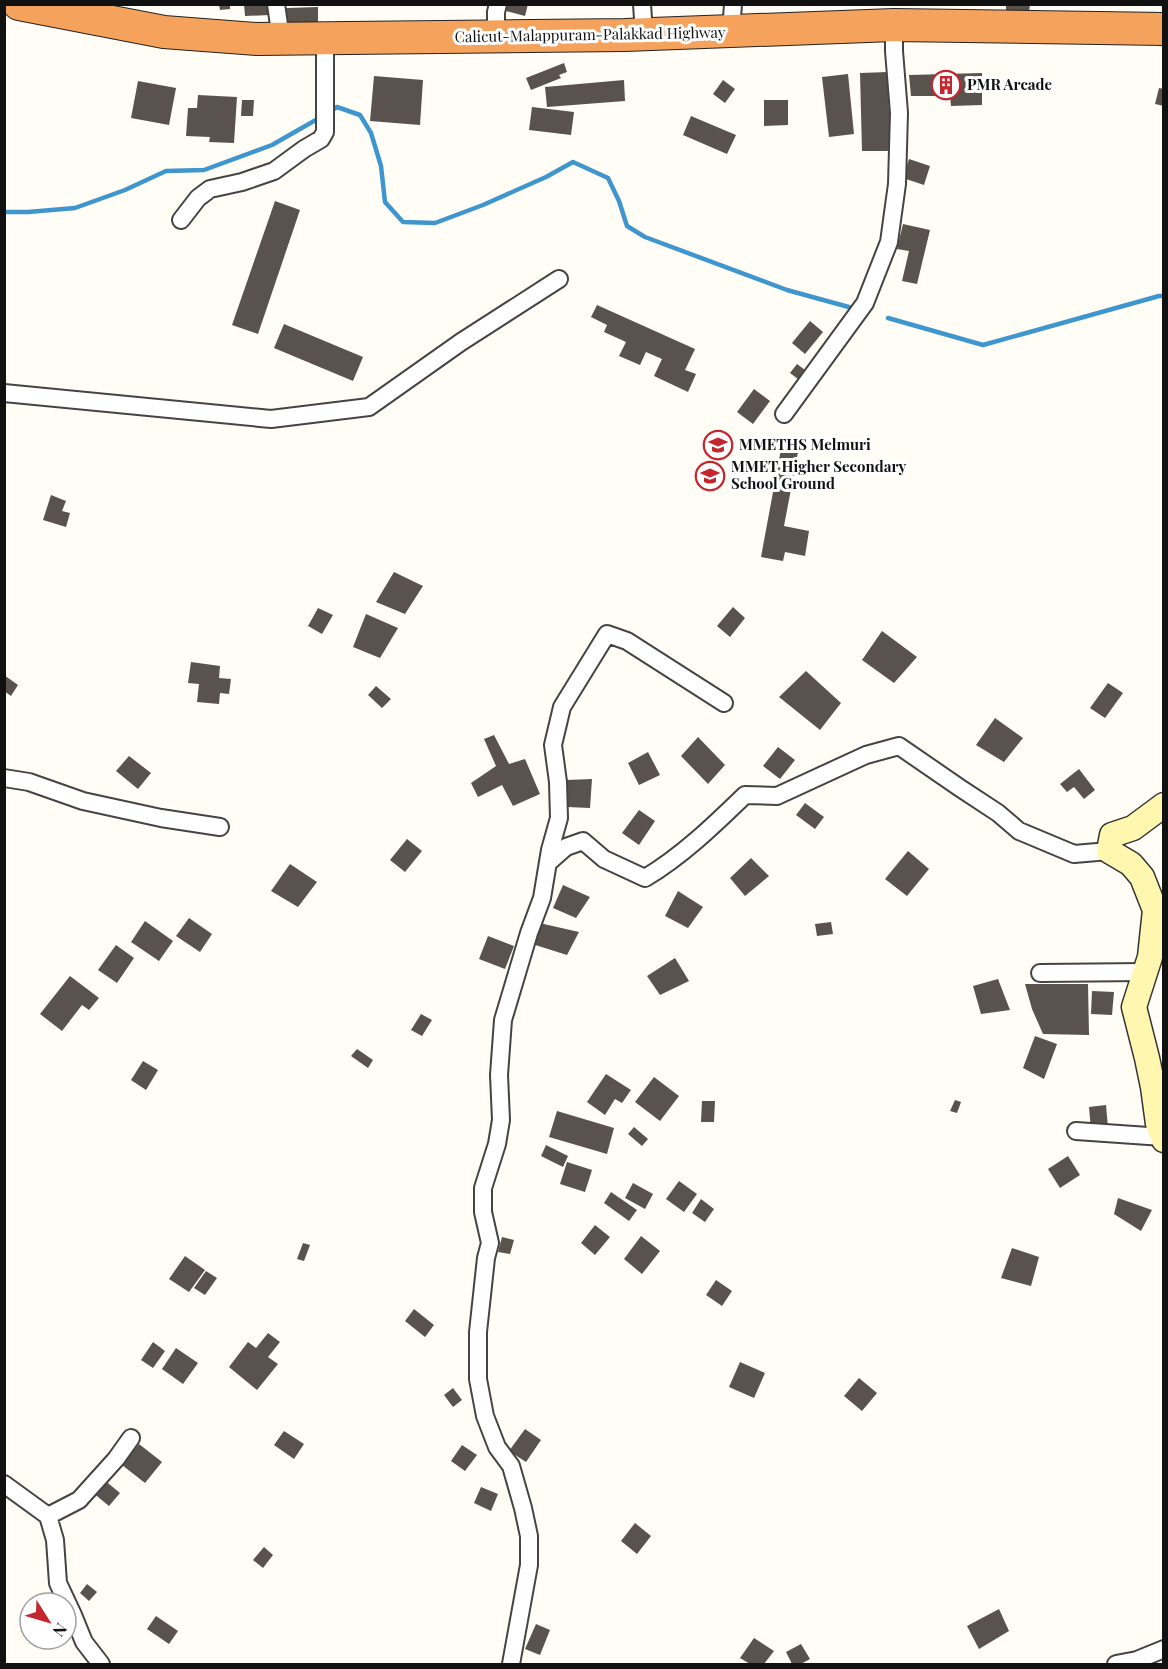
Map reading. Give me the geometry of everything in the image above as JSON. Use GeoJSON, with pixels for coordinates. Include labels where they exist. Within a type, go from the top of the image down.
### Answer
{"type":"FeatureCollection","features":[{"type":"Feature","properties":{"kind":"highway","name":"Calicut-Malappuram-Palakkad Highway"},"geometry":{"type":"LineString","coordinates":[[19,4],[164,32],[281,39],[325,49],[496,37],[643,20],[732,18],[894,25],[1164,29]]}},
{"type":"Feature","properties":{"kind":"street"},"geometry":{"type":"LineString","coordinates":[[276,4],[281,39]]}},
{"type":"Feature","properties":{"kind":"street"},"geometry":{"type":"LineString","coordinates":[[496,37],[498,4]]}},
{"type":"Feature","properties":{"kind":"street"},"geometry":{"type":"LineString","coordinates":[[784,414],[866,303],[889,242],[897,184],[899,113],[894,25]]}},
{"type":"Feature","properties":{"kind":"street"},"geometry":{"type":"LineString","coordinates":[[181,219],[198,198],[210,189],[242,182],[274,171],[321,139],[325,132],[325,49]]}},
{"type":"Feature","properties":{"kind":"street"},"geometry":{"type":"LineString","coordinates":[[4,393],[271,419],[369,407],[461,342],[559,279]]}},
{"type":"Feature","properties":{"kind":"street"},"geometry":{"type":"LineString","coordinates":[[511,1665],[529,1565],[529,1536],[511,1466],[497,1448],[485,1416],[478,1379],[478,1332],[486,1258],[490,1243],[483,1212],[483,1188],[494,1154],[501,1120],[499,1075],[503,1020],[542,898],[550,850],[559,818],[558,782],[553,745],[562,707],[608,634],[627,641],[724,703]]}},
{"type":"Feature","properties":{"kind":"street"},"geometry":{"type":"LineString","coordinates":[[549,862],[566,847],[584,841],[604,859],[645,878],[705,833],[745,795],[777,796],[866,755],[899,746],[998,813],[1019,831],[1074,854],[1109,851],[1131,864],[1142,877],[1155,910],[1150,957],[1134,1007],[1154,1087],[1158,1124],[1163,1138],[1076,1131]]}},
{"type":"Feature","properties":{"kind":"street"},"geometry":{"type":"LineString","coordinates":[[4,778],[28,782],[83,801],[161,818],[220,827]]}},
{"type":"Feature","properties":{"kind":"street"},"geometry":{"type":"LineString","coordinates":[[1109,851],[1112,835],[1133,828],[1164,805]]}},
{"type":"Feature","properties":{"kind":"street"},"geometry":{"type":"LineString","coordinates":[[1040,973],[1145,972]]}},
{"type":"Feature","properties":{"kind":"street"},"geometry":{"type":"LineString","coordinates":[[48,1516],[79,1500],[116,1460],[131,1438]]}},
{"type":"Feature","properties":{"kind":"street"},"geometry":{"type":"LineString","coordinates":[[4,1484],[48,1516],[55,1540],[58,1583],[84,1642],[101,1665]]}},
{"type":"Feature","properties":{"kind":"street"},"geometry":{"type":"LineString","coordinates":[[1116,1665],[1137,1660],[1164,1649]]}},
{"type":"Feature","properties":{"kind":"building"},"geometry":{"type":"Polygon","coordinates":[[[219,4],[230,4],[230,9],[220,10],[219,4]]]}},
{"type":"Feature","properties":{"kind":"building"},"geometry":{"type":"Polygon","coordinates":[[[244,4],[269,4],[269,15],[245,16],[244,4]]]}},
{"type":"Feature","properties":{"kind":"building"},"geometry":{"type":"Polygon","coordinates":[[[508,4],[528,4],[525,16],[506,11],[508,4]]]}},
{"type":"Feature","properties":{"kind":"building"},"geometry":{"type":"Polygon","coordinates":[[[1006,4],[1030,4],[1029,13],[1006,11],[1006,4]]]}},
{"type":"Feature","properties":{"kind":"building"},"geometry":{"type":"Polygon","coordinates":[[[318,7],[318,30],[286,30],[286,8],[318,7]]]}},
{"type":"Feature","properties":{"kind":"building"},"geometry":{"type":"Polygon","coordinates":[[[564,63],[567,72],[559,75],[561,78],[531,90],[526,78],[564,63]]]}},
{"type":"Feature","properties":{"kind":"building"},"geometry":{"type":"Polygon","coordinates":[[[888,72],[890,151],[862,151],[860,73],[888,72]]]}},
{"type":"Feature","properties":{"kind":"building","name":"PMR Arcade"},"geometry":{"type":"Polygon","coordinates":[[[982,73],[982,105],[951,106],[950,96],[911,96],[909,75],[982,73]]]}},
{"type":"Feature","properties":{"kind":"building"},"geometry":{"type":"Polygon","coordinates":[[[848,74],[854,134],[829,137],[822,77],[848,74]]]}},
{"type":"Feature","properties":{"kind":"building"},"geometry":{"type":"Polygon","coordinates":[[[374,76],[423,80],[420,125],[370,121],[374,76]]]}},
{"type":"Feature","properties":{"kind":"building"},"geometry":{"type":"Polygon","coordinates":[[[624,80],[625,101],[547,107],[545,87],[624,80]]]}},
{"type":"Feature","properties":{"kind":"building"},"geometry":{"type":"Polygon","coordinates":[[[723,80],[735,89],[725,103],[713,94],[723,80]]]}},
{"type":"Feature","properties":{"kind":"building"},"geometry":{"type":"Polygon","coordinates":[[[138,81],[176,88],[169,125],[131,118],[138,81]]]}},
{"type":"Feature","properties":{"kind":"building"},"geometry":{"type":"Polygon","coordinates":[[[1159,88],[1164,89],[1164,106],[1155,104],[1159,88]]]}},
{"type":"Feature","properties":{"kind":"building"},"geometry":{"type":"Polygon","coordinates":[[[198,95],[237,97],[234,143],[209,142],[210,137],[186,136],[188,108],[197,108],[198,95]]]}},
{"type":"Feature","properties":{"kind":"building"},"geometry":{"type":"Polygon","coordinates":[[[242,100],[254,100],[253,116],[241,116],[242,100]]]}},
{"type":"Feature","properties":{"kind":"building"},"geometry":{"type":"Polygon","coordinates":[[[764,100],[788,100],[788,125],[764,126],[764,100]]]}},
{"type":"Feature","properties":{"kind":"building"},"geometry":{"type":"Polygon","coordinates":[[[532,107],[574,112],[571,135],[529,130],[532,107]]]}},
{"type":"Feature","properties":{"kind":"building"},"geometry":{"type":"Polygon","coordinates":[[[691,116],[736,135],[727,154],[683,135],[691,116]]]}},
{"type":"Feature","properties":{"kind":"building"},"geometry":{"type":"Polygon","coordinates":[[[909,159],[930,166],[924,185],[903,178],[909,159]]]}},
{"type":"Feature","properties":{"kind":"building"},"geometry":{"type":"Polygon","coordinates":[[[275,201],[300,210],[258,334],[232,325],[275,201]]]}},
{"type":"Feature","properties":{"kind":"building"},"geometry":{"type":"Polygon","coordinates":[[[903,224],[930,230],[917,284],[902,281],[909,251],[897,249],[903,224]]]}},
{"type":"Feature","properties":{"kind":"building"},"geometry":{"type":"Polygon","coordinates":[[[597,305],[695,349],[685,370],[696,374],[688,392],[654,376],[662,359],[646,352],[640,365],[619,356],[626,342],[604,332],[607,325],[591,317],[597,305]]]}},
{"type":"Feature","properties":{"kind":"building"},"geometry":{"type":"Polygon","coordinates":[[[810,321],[823,332],[805,354],[792,343],[810,321]]]}},
{"type":"Feature","properties":{"kind":"building"},"geometry":{"type":"Polygon","coordinates":[[[284,324],[363,357],[353,381],[274,348],[284,324]]]}},
{"type":"Feature","properties":{"kind":"building"},"geometry":{"type":"Polygon","coordinates":[[[797,364],[805,370],[798,379],[790,373],[797,364]]]}},
{"type":"Feature","properties":{"kind":"building"},"geometry":{"type":"Polygon","coordinates":[[[754,389],[770,401],[753,424],[737,412],[754,389]]]}},
{"type":"Feature","properties":{"kind":"building"},"geometry":{"type":"Polygon","coordinates":[[[781,449],[798,452],[784,526],[809,531],[805,556],[785,552],[783,561],[761,557],[781,449]]]}},
{"type":"Feature","properties":{"kind":"building"},"geometry":{"type":"Polygon","coordinates":[[[51,495],[66,501],[62,511],[70,513],[66,527],[43,520],[51,495]]]}},
{"type":"Feature","properties":{"kind":"building"},"geometry":{"type":"Polygon","coordinates":[[[394,572],[423,586],[405,614],[376,602],[394,572]]]}},
{"type":"Feature","properties":{"kind":"building"},"geometry":{"type":"Polygon","coordinates":[[[733,607],[745,618],[730,637],[717,626],[733,607]]]}},
{"type":"Feature","properties":{"kind":"building"},"geometry":{"type":"Polygon","coordinates":[[[318,608],[333,615],[322,634],[308,626],[318,608]]]}},
{"type":"Feature","properties":{"kind":"building"},"geometry":{"type":"Polygon","coordinates":[[[366,614],[398,628],[380,658],[353,647],[366,614]]]}},
{"type":"Feature","properties":{"kind":"building"},"geometry":{"type":"Polygon","coordinates":[[[882,631],[917,657],[894,683],[862,660],[882,631]]]}},
{"type":"Feature","properties":{"kind":"building"},"geometry":{"type":"Polygon","coordinates":[[[191,662],[220,666],[219,678],[231,679],[229,694],[220,693],[219,704],[197,702],[199,684],[188,683],[191,662]]]}},
{"type":"Feature","properties":{"kind":"building"},"geometry":{"type":"Polygon","coordinates":[[[806,671],[841,703],[820,730],[779,697],[806,671]]]}},
{"type":"Feature","properties":{"kind":"building"},"geometry":{"type":"Polygon","coordinates":[[[4,675],[18,685],[11,696],[4,691],[4,675]]]}},
{"type":"Feature","properties":{"kind":"building"},"geometry":{"type":"Polygon","coordinates":[[[1108,683],[1123,693],[1105,718],[1090,708],[1108,683]]]}},
{"type":"Feature","properties":{"kind":"building"},"geometry":{"type":"Polygon","coordinates":[[[376,686],[391,699],[382,708],[368,695],[376,686]]]}},
{"type":"Feature","properties":{"kind":"building"},"geometry":{"type":"Polygon","coordinates":[[[995,718],[1023,738],[1004,762],[976,745],[995,718]]]}},
{"type":"Feature","properties":{"kind":"building"},"geometry":{"type":"Polygon","coordinates":[[[494,735],[509,764],[525,759],[540,794],[513,806],[502,785],[478,797],[471,783],[496,766],[484,739],[494,735]]]}},
{"type":"Feature","properties":{"kind":"building"},"geometry":{"type":"Polygon","coordinates":[[[698,737],[725,765],[708,784],[681,756],[698,737]]]}},
{"type":"Feature","properties":{"kind":"building"},"geometry":{"type":"Polygon","coordinates":[[[778,747],[795,760],[780,779],[763,766],[778,747]]]}},
{"type":"Feature","properties":{"kind":"building"},"geometry":{"type":"Polygon","coordinates":[[[648,752],[660,775],[639,785],[628,763],[648,752]]]}},
{"type":"Feature","properties":{"kind":"building"},"geometry":{"type":"Polygon","coordinates":[[[129,756],[151,773],[138,789],[116,771],[129,756]]]}},
{"type":"Feature","properties":{"kind":"building"},"geometry":{"type":"Polygon","coordinates":[[[1079,769],[1095,790],[1084,799],[1074,787],[1067,792],[1060,784],[1079,769]]]}},
{"type":"Feature","properties":{"kind":"building"},"geometry":{"type":"Polygon","coordinates":[[[592,779],[590,808],[567,807],[566,780],[592,779]]]}},
{"type":"Feature","properties":{"kind":"building"},"geometry":{"type":"Polygon","coordinates":[[[805,803],[824,817],[815,829],[796,815],[805,803]]]}},
{"type":"Feature","properties":{"kind":"building"},"geometry":{"type":"Polygon","coordinates":[[[639,810],[655,821],[639,845],[622,833],[639,810]]]}},
{"type":"Feature","properties":{"kind":"building"},"geometry":{"type":"Polygon","coordinates":[[[407,839],[422,851],[405,872],[390,860],[407,839]]]}},
{"type":"Feature","properties":{"kind":"building"},"geometry":{"type":"Polygon","coordinates":[[[908,851],[929,869],[907,896],[885,879],[908,851]]]}},
{"type":"Feature","properties":{"kind":"building"},"geometry":{"type":"Polygon","coordinates":[[[751,858],[769,876],[745,896],[730,878],[751,858]]]}},
{"type":"Feature","properties":{"kind":"building"},"geometry":{"type":"Polygon","coordinates":[[[290,864],[317,882],[298,907],[271,891],[290,864]]]}},
{"type":"Feature","properties":{"kind":"building"},"geometry":{"type":"Polygon","coordinates":[[[563,885],[590,897],[576,918],[553,908],[563,885]]]}},
{"type":"Feature","properties":{"kind":"building"},"geometry":{"type":"Polygon","coordinates":[[[678,891],[703,907],[688,928],[665,916],[678,891]]]}},
{"type":"Feature","properties":{"kind":"building"},"geometry":{"type":"Polygon","coordinates":[[[189,918],[212,934],[200,952],[176,936],[189,918]]]}},
{"type":"Feature","properties":{"kind":"building"},"geometry":{"type":"Polygon","coordinates":[[[145,921],[173,941],[159,961],[131,942],[145,921]]]}},
{"type":"Feature","properties":{"kind":"building"},"geometry":{"type":"Polygon","coordinates":[[[535,922],[579,932],[567,955],[529,943],[535,922]]]}},
{"type":"Feature","properties":{"kind":"building"},"geometry":{"type":"Polygon","coordinates":[[[831,922],[833,934],[817,936],[815,924],[831,922]]]}},
{"type":"Feature","properties":{"kind":"building"},"geometry":{"type":"Polygon","coordinates":[[[488,936],[514,946],[505,969],[479,959],[488,936]]]}},
{"type":"Feature","properties":{"kind":"building"},"geometry":{"type":"Polygon","coordinates":[[[116,945],[134,958],[117,983],[98,970],[116,945]]]}},
{"type":"Feature","properties":{"kind":"building"},"geometry":{"type":"Polygon","coordinates":[[[675,958],[689,981],[660,995],[647,976],[675,958]]]}},
{"type":"Feature","properties":{"kind":"building"},"geometry":{"type":"Polygon","coordinates":[[[70,976],[99,998],[89,1010],[82,1005],[62,1031],[40,1014],[70,976]]]}},
{"type":"Feature","properties":{"kind":"building"},"geometry":{"type":"Polygon","coordinates":[[[998,979],[1010,1010],[981,1014],[973,986],[998,979]]]}},
{"type":"Feature","properties":{"kind":"building"},"geometry":{"type":"Polygon","coordinates":[[[1025,984],[1088,984],[1089,1035],[1043,1034],[1032,1009],[1025,984]]]}},
{"type":"Feature","properties":{"kind":"building"},"geometry":{"type":"Polygon","coordinates":[[[1092,991],[1114,992],[1112,1015],[1091,1014],[1092,991]]]}},
{"type":"Feature","properties":{"kind":"building"},"geometry":{"type":"Polygon","coordinates":[[[421,1014],[432,1020],[422,1036],[411,1030],[421,1014]]]}},
{"type":"Feature","properties":{"kind":"building"},"geometry":{"type":"Polygon","coordinates":[[[1035,1036],[1057,1044],[1044,1079],[1023,1068],[1035,1036]]]}},
{"type":"Feature","properties":{"kind":"building"},"geometry":{"type":"Polygon","coordinates":[[[357,1049],[373,1060],[368,1068],[351,1056],[357,1049]]]}},
{"type":"Feature","properties":{"kind":"building"},"geometry":{"type":"Polygon","coordinates":[[[143,1061],[158,1070],[146,1090],[131,1080],[143,1061]]]}},
{"type":"Feature","properties":{"kind":"building"},"geometry":{"type":"Polygon","coordinates":[[[606,1074],[631,1090],[622,1103],[615,1099],[605,1115],[587,1102],[606,1074]]]}},
{"type":"Feature","properties":{"kind":"building"},"geometry":{"type":"Polygon","coordinates":[[[654,1077],[679,1096],[660,1121],[635,1102],[654,1077]]]}},
{"type":"Feature","properties":{"kind":"building"},"geometry":{"type":"Polygon","coordinates":[[[955,1100],[961,1102],[957,1113],[950,1111],[955,1100]]]}},
{"type":"Feature","properties":{"kind":"building"},"geometry":{"type":"Polygon","coordinates":[[[702,1101],[715,1101],[714,1122],[701,1122],[702,1101]]]}},
{"type":"Feature","properties":{"kind":"building"},"geometry":{"type":"Polygon","coordinates":[[[1106,1105],[1108,1128],[1091,1130],[1089,1107],[1106,1105]]]}},
{"type":"Feature","properties":{"kind":"building"},"geometry":{"type":"Polygon","coordinates":[[[557,1111],[614,1128],[607,1154],[549,1137],[557,1111]]]}},
{"type":"Feature","properties":{"kind":"building"},"geometry":{"type":"Polygon","coordinates":[[[634,1127],[648,1139],[642,1146],[628,1134],[634,1127]]]}},
{"type":"Feature","properties":{"kind":"building"},"geometry":{"type":"Polygon","coordinates":[[[546,1145],[568,1156],[563,1167],[541,1156],[546,1145]]]}},
{"type":"Feature","properties":{"kind":"building"},"geometry":{"type":"Polygon","coordinates":[[[1068,1156],[1080,1175],[1060,1188],[1048,1169],[1068,1156]]]}},
{"type":"Feature","properties":{"kind":"building"},"geometry":{"type":"Polygon","coordinates":[[[567,1162],[592,1170],[585,1192],[560,1184],[567,1162]]]}},
{"type":"Feature","properties":{"kind":"building"},"geometry":{"type":"Polygon","coordinates":[[[679,1181],[697,1194],[684,1212],[666,1199],[679,1181]]]}},
{"type":"Feature","properties":{"kind":"building"},"geometry":{"type":"Polygon","coordinates":[[[633,1183],[653,1194],[645,1209],[625,1198],[633,1183]]]}},
{"type":"Feature","properties":{"kind":"building"},"geometry":{"type":"Polygon","coordinates":[[[611,1192],[637,1210],[629,1221],[604,1203],[611,1192]]]}},
{"type":"Feature","properties":{"kind":"building"},"geometry":{"type":"Polygon","coordinates":[[[1118,1198],[1152,1210],[1141,1231],[1114,1214],[1118,1198]]]}},
{"type":"Feature","properties":{"kind":"building"},"geometry":{"type":"Polygon","coordinates":[[[701,1199],[714,1209],[705,1222],[692,1213],[701,1199]]]}},
{"type":"Feature","properties":{"kind":"building"},"geometry":{"type":"Polygon","coordinates":[[[595,1225],[610,1237],[595,1255],[581,1243],[595,1225]]]}},
{"type":"Feature","properties":{"kind":"building"},"geometry":{"type":"Polygon","coordinates":[[[641,1236],[660,1251],[642,1274],[624,1259],[641,1236]]]}},
{"type":"Feature","properties":{"kind":"building"},"geometry":{"type":"Polygon","coordinates":[[[502,1237],[514,1240],[510,1254],[498,1252],[502,1237]]]}},
{"type":"Feature","properties":{"kind":"building"},"geometry":{"type":"Polygon","coordinates":[[[303,1243],[310,1245],[304,1261],[297,1259],[303,1243]]]}},
{"type":"Feature","properties":{"kind":"building"},"geometry":{"type":"Polygon","coordinates":[[[1012,1248],[1039,1257],[1031,1286],[1001,1278],[1012,1248]]]}},
{"type":"Feature","properties":{"kind":"building"},"geometry":{"type":"Polygon","coordinates":[[[185,1256],[205,1270],[189,1292],[169,1279],[185,1256]]]}},
{"type":"Feature","properties":{"kind":"building"},"geometry":{"type":"Polygon","coordinates":[[[206,1271],[217,1278],[205,1295],[194,1288],[206,1271]]]}},
{"type":"Feature","properties":{"kind":"building"},"geometry":{"type":"Polygon","coordinates":[[[716,1280],[732,1291],[722,1306],[706,1295],[716,1280]]]}},
{"type":"Feature","properties":{"kind":"building"},"geometry":{"type":"Polygon","coordinates":[[[414,1309],[434,1325],[425,1337],[405,1321],[414,1309]]]}},
{"type":"Feature","properties":{"kind":"building"},"geometry":{"type":"Polygon","coordinates":[[[268,1333],[280,1342],[268,1357],[278,1364],[257,1390],[229,1367],[248,1342],[256,1348],[268,1333]]]}},
{"type":"Feature","properties":{"kind":"building"},"geometry":{"type":"Polygon","coordinates":[[[153,1342],[165,1351],[153,1368],[141,1360],[153,1342]]]}},
{"type":"Feature","properties":{"kind":"building"},"geometry":{"type":"Polygon","coordinates":[[[176,1348],[198,1363],[183,1384],[162,1369],[176,1348]]]}},
{"type":"Feature","properties":{"kind":"building"},"geometry":{"type":"Polygon","coordinates":[[[740,1362],[765,1373],[754,1398],[729,1387],[740,1362]]]}},
{"type":"Feature","properties":{"kind":"building"},"geometry":{"type":"Polygon","coordinates":[[[859,1378],[877,1393],[862,1411],[844,1396],[859,1378]]]}},
{"type":"Feature","properties":{"kind":"building"},"geometry":{"type":"Polygon","coordinates":[[[453,1388],[462,1400],[453,1407],[444,1395],[453,1388]]]}},
{"type":"Feature","properties":{"kind":"building"},"geometry":{"type":"Polygon","coordinates":[[[525,1429],[541,1440],[526,1462],[509,1451],[525,1429]]]}},
{"type":"Feature","properties":{"kind":"building"},"geometry":{"type":"Polygon","coordinates":[[[284,1431],[304,1444],[294,1459],[274,1445],[284,1431]]]}},
{"type":"Feature","properties":{"kind":"building"},"geometry":{"type":"Polygon","coordinates":[[[139,1444],[162,1462],[145,1483],[122,1465],[139,1444]]]}},
{"type":"Feature","properties":{"kind":"building"},"geometry":{"type":"Polygon","coordinates":[[[462,1445],[477,1455],[465,1471],[451,1461],[462,1445]]]}},
{"type":"Feature","properties":{"kind":"building"},"geometry":{"type":"Polygon","coordinates":[[[103,1479],[120,1493],[109,1506],[92,1492],[103,1479]]]}},
{"type":"Feature","properties":{"kind":"building"},"geometry":{"type":"Polygon","coordinates":[[[481,1487],[498,1494],[491,1511],[474,1503],[481,1487]]]}},
{"type":"Feature","properties":{"kind":"building"},"geometry":{"type":"Polygon","coordinates":[[[635,1523],[651,1536],[637,1554],[621,1541],[635,1523]]]}},
{"type":"Feature","properties":{"kind":"building"},"geometry":{"type":"Polygon","coordinates":[[[264,1547],[273,1555],[263,1568],[253,1560],[264,1547]]]}},
{"type":"Feature","properties":{"kind":"building"},"geometry":{"type":"Polygon","coordinates":[[[87,1584],[97,1592],[89,1601],[80,1593],[87,1584]]]}},
{"type":"Feature","properties":{"kind":"building"},"geometry":{"type":"Polygon","coordinates":[[[999,1609],[1009,1631],[979,1649],[967,1626],[999,1609]]]}},
{"type":"Feature","properties":{"kind":"building"},"geometry":{"type":"Polygon","coordinates":[[[156,1616],[178,1631],[169,1644],[147,1629],[156,1616]]]}},
{"type":"Feature","properties":{"kind":"building"},"geometry":{"type":"Polygon","coordinates":[[[536,1624],[550,1630],[540,1655],[525,1649],[536,1624]]]}},
{"type":"Feature","properties":{"kind":"building"},"geometry":{"type":"Polygon","coordinates":[[[754,1638],[774,1651],[764,1664],[750,1664],[740,1658],[754,1638]]]}},
{"type":"Feature","properties":{"kind":"building"},"geometry":{"type":"Polygon","coordinates":[[[801,1644],[810,1659],[801,1664],[792,1664],[786,1652],[801,1644]]]}},
{"type":"Feature","properties":{"kind":"waterway"},"geometry":{"type":"LineString","coordinates":[[329,112],[337,107],[360,115],[371,133],[381,166],[385,202],[403,222],[435,223],[483,205],[546,177],[573,162],[608,178],[627,226],[645,237],[787,290],[856,309]]}},
{"type":"Feature","properties":{"kind":"waterway"},"geometry":{"type":"LineString","coordinates":[[4,212],[75,208],[125,190],[166,171],[204,170],[272,145],[321,117]]}},
{"type":"Feature","properties":{"kind":"waterway"},"geometry":{"type":"LineString","coordinates":[[888,318],[983,345],[1164,296]]}},
{"type":"Feature","properties":{"kind":"place","name":"PMR Arcade"},"geometry":{"type":"Point","coordinates":[946,85]}},
{"type":"Feature","properties":{"kind":"place","name":"MMETHS Melmuri"},"geometry":{"type":"Point","coordinates":[718,445]}},
{"type":"Feature","properties":{"kind":"place","name":"MMET Higher Secondary School Ground"},"geometry":{"type":"Point","coordinates":[710,476]}}]}
